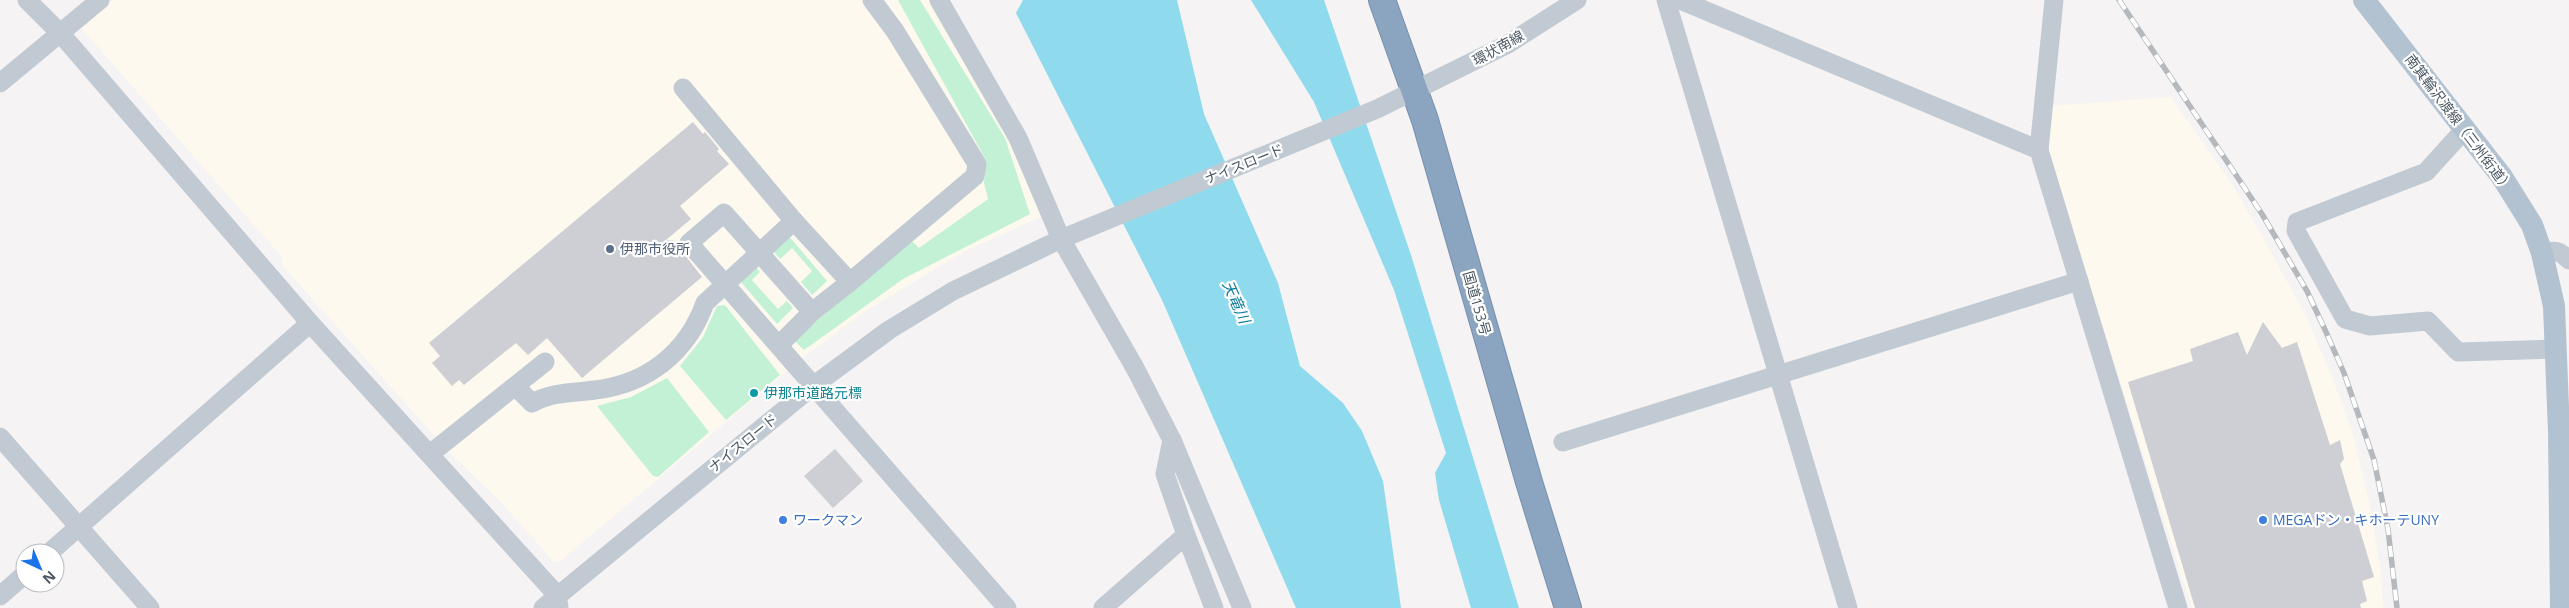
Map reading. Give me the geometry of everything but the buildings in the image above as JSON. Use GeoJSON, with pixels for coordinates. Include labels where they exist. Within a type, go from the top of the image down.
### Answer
{"type":"FeatureCollection","features":[{"type":"Feature","properties":{"kind":"highway","name":"国道153号"},"geometry":{"type":"LineString","coordinates":[[1382,0],[1414,90],[1568,608]]}},
{"type":"Feature","properties":{"kind":"main road","name":"南箕輪沢渡線（三州街道）"},"geometry":{"type":"LineString","coordinates":[[2364,0],[2465,129],[2521,205],[2542,253],[2554,306],[2561,608]]}},
{"type":"Feature","properties":{"kind":"street"},"geometry":{"type":"LineString","coordinates":[[27,0],[61,34],[310,323],[430,454],[558,602]]}},
{"type":"Feature","properties":{"kind":"street"},"geometry":{"type":"LineString","coordinates":[[0,83],[100,0]]}},
{"type":"Feature","properties":{"kind":"street"},"geometry":{"type":"LineString","coordinates":[[778,345],[812,312],[975,176],[977,164],[895,31],[872,0]]}},
{"type":"Feature","properties":{"kind":"street"},"geometry":{"type":"LineString","coordinates":[[939,0],[1018,138],[1172,440],[1242,608]]}},
{"type":"Feature","properties":{"kind":"street","name":"環状南線"},"geometry":{"type":"LineString","coordinates":[[1414,90],[1508,44],[1577,0]]}},
{"type":"Feature","properties":{"kind":"street"},"geometry":{"type":"LineString","coordinates":[[1666,0],[1780,375],[1848,608]]}},
{"type":"Feature","properties":{"kind":"street"},"geometry":{"type":"LineString","coordinates":[[1680,0],[2038,150]]}},
{"type":"Feature","properties":{"kind":"street"},"geometry":{"type":"LineString","coordinates":[[2054,0],[2038,150],[2178,608]]}},
{"type":"Feature","properties":{"kind":"street"},"geometry":{"type":"LineString","coordinates":[[682,88],[794,221],[850,282]]}},
{"type":"Feature","properties":{"kind":"street","name":"ナイスロード"},"geometry":{"type":"LineString","coordinates":[[543,608],[558,602],[814,386],[889,330],[953,291],[1067,237],[1377,109],[1414,90]]}},
{"type":"Feature","properties":{"kind":"street"},"geometry":{"type":"LineString","coordinates":[[2465,129],[2426,172],[2297,222],[2296,231],[2345,318],[2370,326],[2428,321],[2458,352],[2556,348]]}},
{"type":"Feature","properties":{"kind":"street"},"geometry":{"type":"LineString","coordinates":[[812,312],[724,213],[690,243],[724,286],[778,345],[1007,608]]}},
{"type":"Feature","properties":{"kind":"street"},"geometry":{"type":"LineString","coordinates":[[516,387],[532,403],[547,395],[617,387],[644,377],[667,362],[681,347],[700,319],[705,304],[794,221]]}},
{"type":"Feature","properties":{"kind":"street"},"geometry":{"type":"LineString","coordinates":[[2542,253],[2555,250],[2562,252],[2569,260]]}},
{"type":"Feature","properties":{"kind":"street"},"geometry":{"type":"LineString","coordinates":[[1563,442],[2079,281]]}},
{"type":"Feature","properties":{"kind":"street"},"geometry":{"type":"LineString","coordinates":[[61,543],[310,323]]}},
{"type":"Feature","properties":{"kind":"street"},"geometry":{"type":"LineString","coordinates":[[430,454],[545,362]]}},
{"type":"Feature","properties":{"kind":"street"},"geometry":{"type":"LineString","coordinates":[[0,437],[150,608]]}},
{"type":"Feature","properties":{"kind":"street"},"geometry":{"type":"LineString","coordinates":[[1172,440],[1165,474],[1214,608]]}},
{"type":"Feature","properties":{"kind":"street"},"geometry":{"type":"LineString","coordinates":[[1103,608],[1186,535]]}},
{"type":"Feature","properties":{"kind":"street"},"geometry":{"type":"LineString","coordinates":[[0,596],[15,583]]}},
{"type":"Feature","properties":{"kind":"shaded area"},"geometry":{"type":"Polygon","coordinates":[[[113,0],[929,0],[1012,140],[1043,216],[965,251],[864,312],[805,356],[559,562],[554,562],[499,500],[447,450],[283,266],[282,257],[81,28],[113,0]]]}},
{"type":"Feature","properties":{"kind":"shaded area"},"geometry":{"type":"Polygon","coordinates":[[[2171,97],[2231,183],[2261,234],[2306,316],[2332,377],[2352,431],[2369,502],[2380,565],[2383,608],[2192,608],[2045,145],[2050,106],[2171,97]]]}},
{"type":"Feature","properties":{"kind":"green space"},"geometry":{"type":"Polygon","coordinates":[[[898,0],[920,0],[1005,138],[1030,214],[903,279],[804,350],[794,340],[912,241],[919,248],[988,199],[984,183],[986,160],[898,0]]]}},
{"type":"Feature","properties":{"kind":"green space"},"geometry":{"type":"Polygon","coordinates":[[[788,235],[827,281],[812,295],[801,282],[812,271],[792,248],[780,259],[772,250],[788,235]]]}},
{"type":"Feature","properties":{"kind":"green space"},"geometry":{"type":"Polygon","coordinates":[[[755,266],[760,272],[752,280],[778,309],[787,301],[793,308],[777,324],[740,281],[755,266]]]}},
{"type":"Feature","properties":{"kind":"green space"},"geometry":{"type":"Polygon","coordinates":[[[725,305],[780,375],[726,420],[680,366],[703,337],[717,306],[725,305]]]}},
{"type":"Feature","properties":{"kind":"green space"},"geometry":{"type":"Polygon","coordinates":[[[667,378],[709,432],[658,477],[653,476],[597,406],[631,397],[667,378]]]}},
{"type":"Feature","properties":{"kind":"water","name":"天竜川"},"geometry":{"type":"Polygon","coordinates":[[[1023,0],[1177,0],[1204,114],[1278,283],[1300,366],[1343,403],[1362,431],[1383,481],[1401,608],[1296,608],[1162,300],[1016,13],[1023,0]]]}},
{"type":"Feature","properties":{"kind":"water"},"geometry":{"type":"Polygon","coordinates":[[[1251,0],[1324,0],[1411,255],[1519,608],[1471,608],[1439,500],[1435,473],[1446,453],[1394,290],[1314,102],[1251,0]]]}},
{"type":"Feature","properties":{"kind":"railway"},"geometry":{"type":"LineString","coordinates":[[2119,0],[2262,214],[2307,291],[2326,332],[2344,373],[2374,460],[2388,529],[2397,608]]}},
{"type":"Feature","properties":{"kind":"place","name":"伊那市役所"},"geometry":{"type":"Point","coordinates":[610,249]}},
{"type":"Feature","properties":{"kind":"place","name":"伊那市道路元標"},"geometry":{"type":"Point","coordinates":[754,393]}},
{"type":"Feature","properties":{"kind":"place","name":"ワークマン"},"geometry":{"type":"Point","coordinates":[783,520]}},
{"type":"Feature","properties":{"kind":"place","name":"MEGAドン・キホーテUNY"},"geometry":{"type":"Point","coordinates":[2263,520]}}]}
